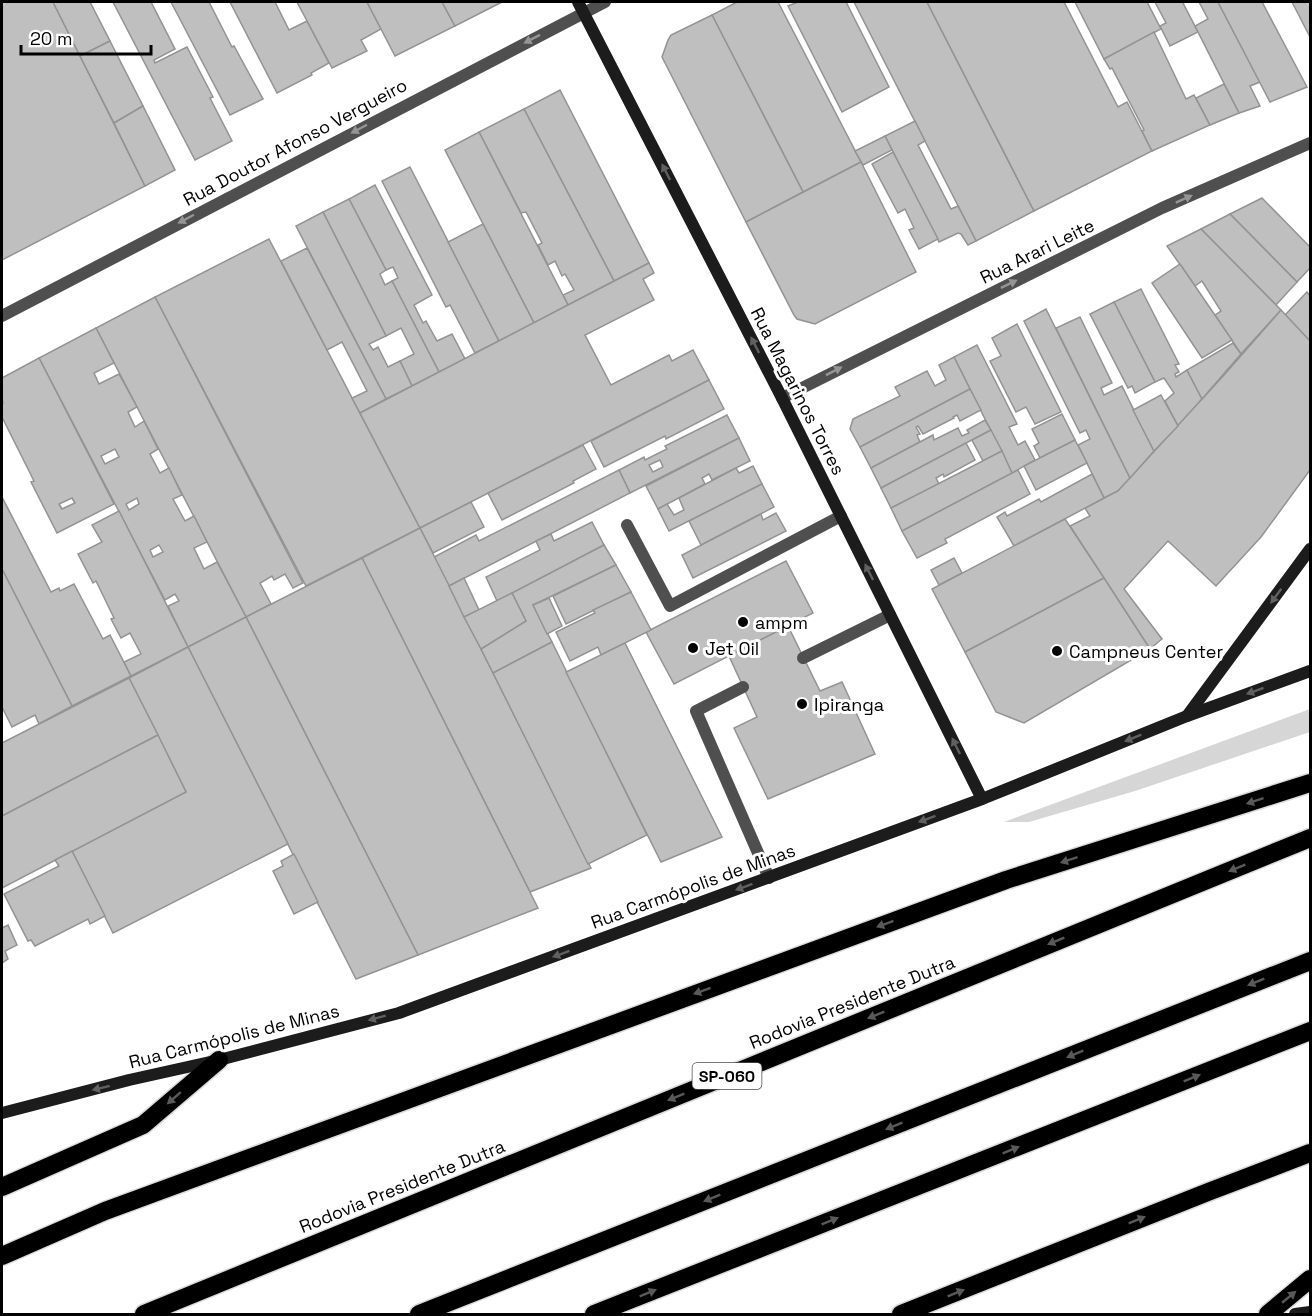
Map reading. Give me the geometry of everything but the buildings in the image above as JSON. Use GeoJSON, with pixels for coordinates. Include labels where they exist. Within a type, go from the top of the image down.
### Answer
{"type":"FeatureCollection","features":[{"type":"Feature","properties":{"kind":"highway"},"geometry":{"type":"LineString","coordinates":[[2,1256],[105,1211],[1006,880],[1311,783]]}},
{"type":"Feature","properties":{"kind":"highway","name":"Rodovia Presidente Dutra"},"geometry":{"type":"LineString","coordinates":[[144,1314],[1311,838]]}},
{"type":"Feature","properties":{"kind":"highway"},"geometry":{"type":"LineString","coordinates":[[419,1314],[1311,961]]}},
{"type":"Feature","properties":{"kind":"highway"},"geometry":{"type":"LineString","coordinates":[[594,1314],[1311,1031]]}},
{"type":"Feature","properties":{"kind":"highway"},"geometry":{"type":"LineString","coordinates":[[2,1187],[143,1125],[219,1060]]}},
{"type":"Feature","properties":{"kind":"highway"},"geometry":{"type":"LineString","coordinates":[[901,1314],[1311,1153]]}},
{"type":"Feature","properties":{"kind":"highway"},"geometry":{"type":"LineString","coordinates":[[1268,1314],[1311,1279]]}},
{"type":"Feature","properties":{"kind":"main road","name":"Rua Magarinos Torres"},"geometry":{"type":"LineString","coordinates":[[581,7],[782,398],[982,798]]}},
{"type":"Feature","properties":{"kind":"main road"},"geometry":{"type":"LineString","coordinates":[[1188,716],[1311,549]]}},
{"type":"Feature","properties":{"kind":"main road","name":"Rua Carmópolis de Minas"},"geometry":{"type":"LineString","coordinates":[[2,1113],[399,1013],[769,878],[982,798],[1188,716],[1311,671]]}},
{"type":"Feature","properties":{"kind":"main road"},"geometry":{"type":"LineString","coordinates":[[1295,1314],[1311,1312]]}},
{"type":"Feature","properties":{"kind":"street","name":"Rua Doutor Afonso Vergueiro"},"geometry":{"type":"LineString","coordinates":[[2,316],[581,7],[606,2]]}},
{"type":"Feature","properties":{"kind":"street","name":"Rua Arari Leite"},"geometry":{"type":"LineString","coordinates":[[782,398],[1162,208],[1311,143]]}},
{"type":"Feature","properties":{"kind":"street"},"geometry":{"type":"LineString","coordinates":[[627,525],[670,606],[841,516]]}},
{"type":"Feature","properties":{"kind":"street"},"geometry":{"type":"LineString","coordinates":[[803,658],[890,615]]}},
{"type":"Feature","properties":{"kind":"street"},"geometry":{"type":"LineString","coordinates":[[743,687],[696,711],[769,878]]}},
{"type":"Feature","properties":{"kind":"shaded area"},"geometry":{"type":"Polygon","coordinates":[[[1310,709],[1310,732],[1135,791],[1029,822],[1004,822],[1310,709]]]}},
{"type":"Feature","properties":{"kind":"place","name":"ampm"},"geometry":{"type":"Point","coordinates":[743,622]}},
{"type":"Feature","properties":{"kind":"place","name":"Jet Oil"},"geometry":{"type":"Point","coordinates":[693,648]}},
{"type":"Feature","properties":{"kind":"place","name":"Campneus Center"},"geometry":{"type":"Point","coordinates":[1057,651]}},
{"type":"Feature","properties":{"kind":"place","name":"Ipiranga"},"geometry":{"type":"Point","coordinates":[802,704]}}]}
